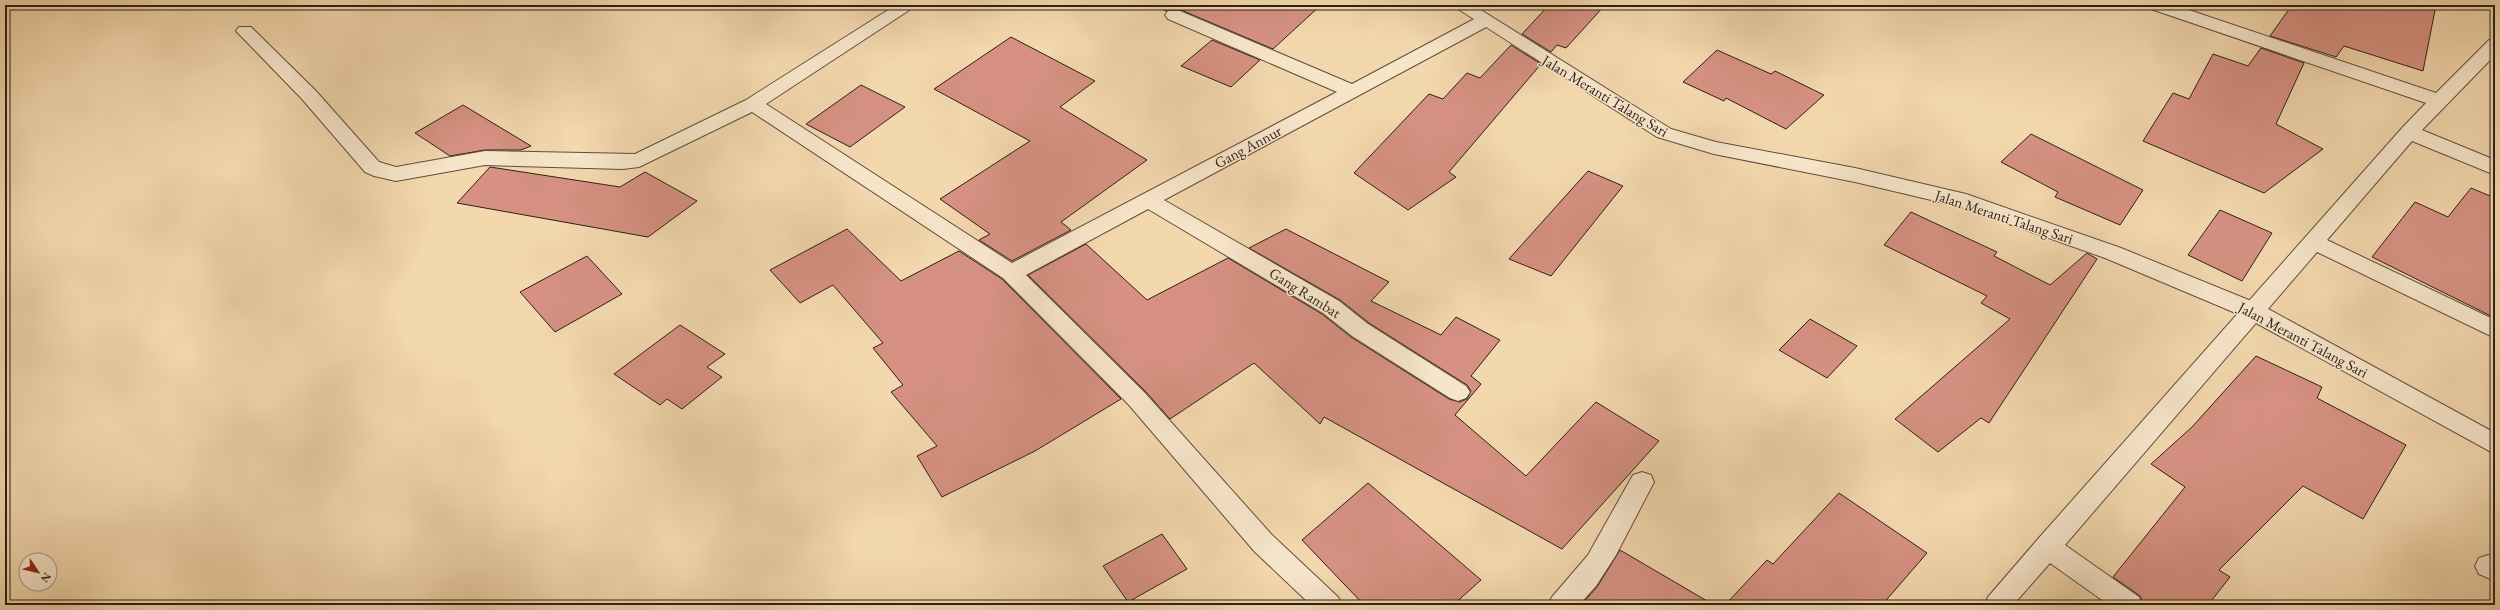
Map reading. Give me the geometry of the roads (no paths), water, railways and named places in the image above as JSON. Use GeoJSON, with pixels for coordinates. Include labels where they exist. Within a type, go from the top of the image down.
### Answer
{"type":"FeatureCollection","features":[{"type":"Feature","properties":{"kind":"street"},"geometry":{"type":"LineString","coordinates":[[245,30],[309,96],[372,167],[396,174],[485,158],[632,162],[656,153],[754,104],[908,5]]}},
{"type":"Feature","properties":{"kind":"street","name":"Jalan Meranti Talang Sari"},"geometry":{"type":"LineString","coordinates":[[1461,5],[1649,125],[1677,138],[1714,148],[1855,175],[1966,201],[2113,253],[2253,311],[2495,444]]}},
{"type":"Feature","properties":{"kind":"street"},"geometry":{"type":"LineString","coordinates":[[2157,5],[2440,101]]}},
{"type":"Feature","properties":{"kind":"street"},"geometry":{"type":"LineString","coordinates":[[1174,15],[1352,91]]}},
{"type":"Feature","properties":{"kind":"street","name":"Gang Annur"},"geometry":{"type":"LineString","coordinates":[[1011,273],[1484,21]]}},
{"type":"Feature","properties":{"kind":"street"},"geometry":{"type":"LineString","coordinates":[[1997,605],[2409,132],[2495,44]]}},
{"type":"Feature","properties":{"kind":"street"},"geometry":{"type":"LineString","coordinates":[[754,104],[1011,273],[1137,399],[1263,543],[1329,605]]}},
{"type":"Feature","properties":{"kind":"street"},"geometry":{"type":"LineString","coordinates":[[2409,132],[2495,168]]}},
{"type":"Feature","properties":{"kind":"street","name":"Gang Rambat"},"geometry":{"type":"LineString","coordinates":[[1148,200],[1331,307],[1360,330],[1458,392]]}},
{"type":"Feature","properties":{"kind":"street"},"geometry":{"type":"LineString","coordinates":[[2314,242],[2495,330]]}},
{"type":"Feature","properties":{"kind":"street"},"geometry":{"type":"LineString","coordinates":[[1561,605],[1586,578],[1605,554],[1642,482]]}},
{"type":"Feature","properties":{"kind":"street"},"geometry":{"type":"LineString","coordinates":[[2047,547],[2130,605]]}}]}
